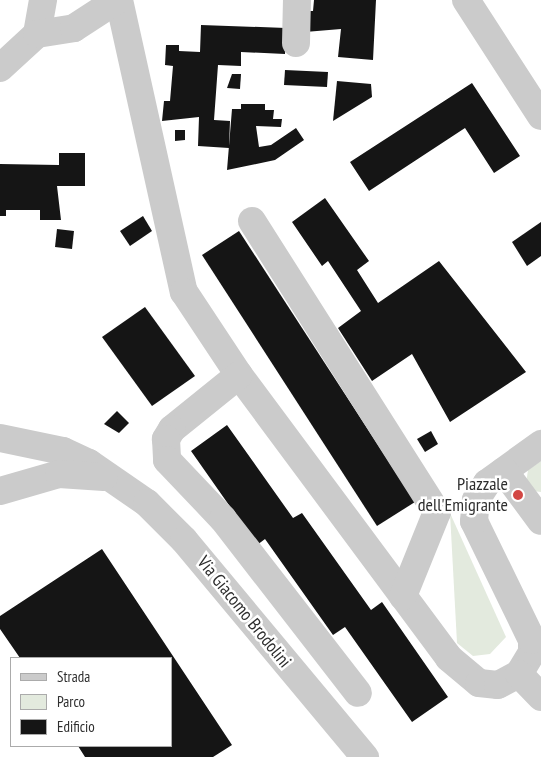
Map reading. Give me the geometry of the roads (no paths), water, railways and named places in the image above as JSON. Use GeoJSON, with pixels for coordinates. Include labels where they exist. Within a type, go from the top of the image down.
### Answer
{"type":"FeatureCollection","features":[{"type":"Feature","properties":{"kind":"street"},"geometry":{"type":"LineString","coordinates":[[37,34],[43,0]]}},
{"type":"Feature","properties":{"kind":"street"},"geometry":{"type":"LineString","coordinates":[[0,68],[37,34],[74,28],[118,0],[184,292],[239,375],[403,596],[468,678],[498,684],[519,674],[532,652],[532,640],[474,521],[476,500],[487,483],[541,444]]}},
{"type":"Feature","properties":{"kind":"street"},"geometry":{"type":"LineString","coordinates":[[296,43],[297,0]]}},
{"type":"Feature","properties":{"kind":"street"},"geometry":{"type":"LineString","coordinates":[[466,0],[541,116]]}},
{"type":"Feature","properties":{"kind":"street"},"geometry":{"type":"LineString","coordinates":[[252,222],[437,512],[403,596]]}},
{"type":"Feature","properties":{"kind":"street"},"geometry":{"type":"LineString","coordinates":[[239,375],[172,429],[166,439],[167,460],[223,518],[358,693]]}},
{"type":"Feature","properties":{"kind":"street","name":"Via Giacomo Brodolini"},"geometry":{"type":"LineString","coordinates":[[0,438],[63,451],[113,479],[147,504],[184,540],[365,757]]}},
{"type":"Feature","properties":{"kind":"street"},"geometry":{"type":"LineString","coordinates":[[504,470],[541,521]]}},
{"type":"Feature","properties":{"kind":"street"},"geometry":{"type":"LineString","coordinates":[[0,491],[59,474],[113,479]]}},
{"type":"Feature","properties":{"kind":"street"},"geometry":{"type":"LineString","coordinates":[[519,674],[541,697]]}},
{"type":"Feature","properties":{"kind":"place","name":"Piazzale dell'Emigrante"},"geometry":{"type":"Point","coordinates":[518,495]}}]}
